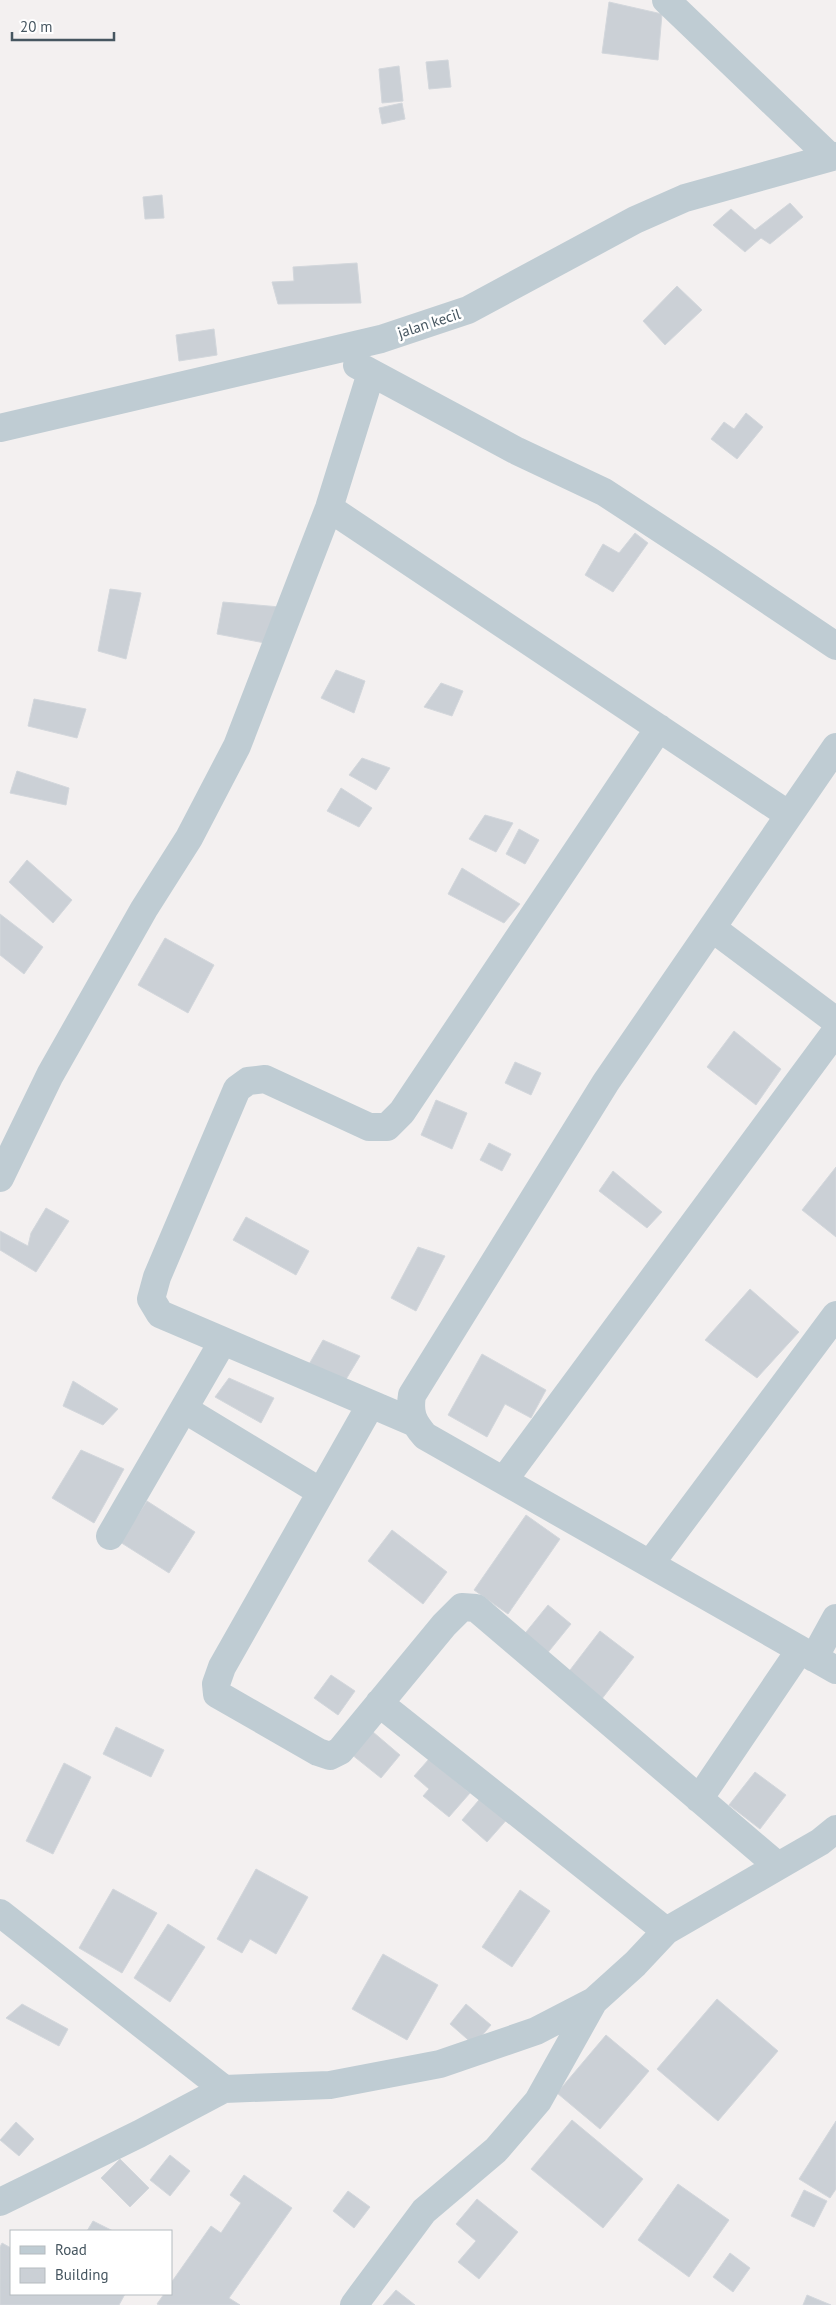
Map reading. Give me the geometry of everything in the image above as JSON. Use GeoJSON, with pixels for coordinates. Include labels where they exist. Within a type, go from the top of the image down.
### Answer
{"type":"FeatureCollection","features":[{"type":"Feature","properties":{"kind":"street"},"geometry":{"type":"LineString","coordinates":[[666,0],[833,156]]}},
{"type":"Feature","properties":{"kind":"street","name":"jalan kecil"},"geometry":{"type":"LineString","coordinates":[[0,428],[381,339],[468,310],[635,220],[685,198],[833,156]]}},
{"type":"Feature","properties":{"kind":"street"},"geometry":{"type":"LineString","coordinates":[[329,350],[517,451],[604,492],[836,646]]}},
{"type":"Feature","properties":{"kind":"street"},"geometry":{"type":"LineString","coordinates":[[0,1178],[50,1075],[144,909],[189,838],[236,746],[329,508],[372,373]]}},
{"type":"Feature","properties":{"kind":"street"},"geometry":{"type":"LineString","coordinates":[[329,508],[789,815]]}},
{"type":"Feature","properties":{"kind":"street"},"geometry":{"type":"LineString","coordinates":[[659,728],[402,1112],[387,1127],[369,1127],[265,1079],[248,1081],[237,1088],[157,1277],[151,1300],[160,1314],[413,1422],[425,1436],[817,1659]]}},
{"type":"Feature","properties":{"kind":"street"},"geometry":{"type":"LineString","coordinates":[[413,1422],[410,1409],[412,1395],[606,1082],[836,747]]}},
{"type":"Feature","properties":{"kind":"street"},"geometry":{"type":"LineString","coordinates":[[504,1480],[833,1015],[712,928]]}},
{"type":"Feature","properties":{"kind":"street"},"geometry":{"type":"LineString","coordinates":[[650,1564],[836,1315]]}},
{"type":"Feature","properties":{"kind":"street"},"geometry":{"type":"LineString","coordinates":[[110,1536],[223,1341]]}},
{"type":"Feature","properties":{"kind":"street"},"geometry":{"type":"LineString","coordinates":[[371,1404],[222,1667],[216,1684],[217,1694],[318,1752],[330,1756],[340,1751],[444,1625],[462,1607],[476,1608],[778,1866]]}},
{"type":"Feature","properties":{"kind":"street"},"geometry":{"type":"LineString","coordinates":[[184,1409],[321,1492]]}},
{"type":"Feature","properties":{"kind":"street"},"geometry":{"type":"LineString","coordinates":[[699,1799],[817,1659],[836,1618]]}},
{"type":"Feature","properties":{"kind":"street"},"geometry":{"type":"LineString","coordinates":[[379,1704],[666,1931]]}},
{"type":"Feature","properties":{"kind":"street"},"geometry":{"type":"LineString","coordinates":[[1,2200],[139,2134],[224,2089],[330,2085],[440,2064],[536,2031],[594,2001],[666,1931],[820,1842],[836,1829]]}},
{"type":"Feature","properties":{"kind":"street"},"geometry":{"type":"LineString","coordinates":[[0,1913],[224,2089]]}},
{"type":"Feature","properties":{"kind":"street"},"geometry":{"type":"LineString","coordinates":[[354,2305],[424,2211],[496,2150],[538,2101],[594,2001]]}},
{"type":"Feature","properties":{"kind":"building"},"geometry":{"type":"Polygon","coordinates":[[[609,2],[662,14],[658,60],[602,53],[609,2]]]}},
{"type":"Feature","properties":{"kind":"building"},"geometry":{"type":"Polygon","coordinates":[[[448,60],[451,87],[429,89],[426,62],[448,60]]]}},
{"type":"Feature","properties":{"kind":"building"},"geometry":{"type":"Polygon","coordinates":[[[399,66],[403,101],[382,103],[379,69],[399,66]]]}},
{"type":"Feature","properties":{"kind":"building"},"geometry":{"type":"Polygon","coordinates":[[[402,103],[405,119],[382,124],[379,108],[402,103]]]}},
{"type":"Feature","properties":{"kind":"building"},"geometry":{"type":"Polygon","coordinates":[[[162,195],[164,218],[145,219],[143,197],[162,195]]]}},
{"type":"Feature","properties":{"kind":"building"},"geometry":{"type":"Polygon","coordinates":[[[790,203],[803,217],[770,244],[761,238],[745,252],[713,225],[731,209],[755,230],[790,203]]]}},
{"type":"Feature","properties":{"kind":"building"},"geometry":{"type":"Polygon","coordinates":[[[357,263],[361,303],[278,304],[272,282],[294,281],[293,267],[357,263]]]}},
{"type":"Feature","properties":{"kind":"building"},"geometry":{"type":"Polygon","coordinates":[[[677,286],[702,310],[665,345],[643,321],[677,286]]]}},
{"type":"Feature","properties":{"kind":"building"},"geometry":{"type":"Polygon","coordinates":[[[214,329],[217,355],[179,361],[176,335],[214,329]]]}},
{"type":"Feature","properties":{"kind":"building"},"geometry":{"type":"Polygon","coordinates":[[[746,413],[763,427],[737,459],[711,439],[724,422],[734,429],[746,413]]]}},
{"type":"Feature","properties":{"kind":"building"},"geometry":{"type":"Polygon","coordinates":[[[635,533],[648,543],[613,592],[585,575],[603,544],[619,553],[635,533]]]}},
{"type":"Feature","properties":{"kind":"building"},"geometry":{"type":"Polygon","coordinates":[[[110,589],[141,593],[126,659],[98,651],[110,589]]]}},
{"type":"Feature","properties":{"kind":"building"},"geometry":{"type":"Polygon","coordinates":[[[223,602],[280,607],[265,643],[217,634],[223,602]]]}},
{"type":"Feature","properties":{"kind":"building"},"geometry":{"type":"Polygon","coordinates":[[[336,670],[365,681],[354,713],[321,698],[336,670]]]}},
{"type":"Feature","properties":{"kind":"building"},"geometry":{"type":"Polygon","coordinates":[[[441,683],[463,691],[452,716],[424,707],[441,683]]]}},
{"type":"Feature","properties":{"kind":"building"},"geometry":{"type":"Polygon","coordinates":[[[34,699],[86,709],[77,738],[28,726],[34,699]]]}},
{"type":"Feature","properties":{"kind":"building"},"geometry":{"type":"Polygon","coordinates":[[[362,758],[390,768],[376,790],[349,775],[362,758]]]}},
{"type":"Feature","properties":{"kind":"building"},"geometry":{"type":"Polygon","coordinates":[[[17,771],[69,788],[66,805],[10,793],[17,771]]]}},
{"type":"Feature","properties":{"kind":"building"},"geometry":{"type":"Polygon","coordinates":[[[341,788],[372,808],[359,827],[327,811],[341,788]]]}},
{"type":"Feature","properties":{"kind":"building"},"geometry":{"type":"Polygon","coordinates":[[[485,815],[513,823],[496,852],[469,839],[485,815]]]}},
{"type":"Feature","properties":{"kind":"building"},"geometry":{"type":"Polygon","coordinates":[[[519,829],[539,840],[525,864],[506,854],[519,829]]]}},
{"type":"Feature","properties":{"kind":"building"},"geometry":{"type":"Polygon","coordinates":[[[27,860],[72,900],[53,923],[9,882],[27,860]]]}},
{"type":"Feature","properties":{"kind":"building"},"geometry":{"type":"Polygon","coordinates":[[[462,868],[520,904],[504,923],[448,894],[462,868]]]}},
{"type":"Feature","properties":{"kind":"building"},"geometry":{"type":"Polygon","coordinates":[[[0,914],[43,947],[24,974],[0,955],[0,914]]]}},
{"type":"Feature","properties":{"kind":"building"},"geometry":{"type":"Polygon","coordinates":[[[165,938],[214,965],[188,1013],[138,985],[165,938]]]}},
{"type":"Feature","properties":{"kind":"building"},"geometry":{"type":"Polygon","coordinates":[[[734,1031],[781,1069],[756,1105],[707,1067],[734,1031]]]}},
{"type":"Feature","properties":{"kind":"building"},"geometry":{"type":"Polygon","coordinates":[[[515,1062],[541,1073],[531,1095],[505,1083],[515,1062]]]}},
{"type":"Feature","properties":{"kind":"building"},"geometry":{"type":"Polygon","coordinates":[[[436,1100],[467,1113],[452,1149],[421,1135],[436,1100]]]}},
{"type":"Feature","properties":{"kind":"building"},"geometry":{"type":"Polygon","coordinates":[[[489,1143],[511,1154],[502,1171],[480,1160],[489,1143]]]}},
{"type":"Feature","properties":{"kind":"building"},"geometry":{"type":"Polygon","coordinates":[[[836,1167],[836,1237],[802,1210],[836,1167]]]}},
{"type":"Feature","properties":{"kind":"building"},"geometry":{"type":"Polygon","coordinates":[[[613,1171],[662,1212],[647,1228],[599,1191],[613,1171]]]}},
{"type":"Feature","properties":{"kind":"building"},"geometry":{"type":"Polygon","coordinates":[[[46,1208],[69,1221],[36,1272],[0,1250],[0,1231],[28,1246],[31,1233],[46,1208]]]}},
{"type":"Feature","properties":{"kind":"building"},"geometry":{"type":"Polygon","coordinates":[[[246,1217],[309,1251],[296,1275],[233,1240],[246,1217]]]}},
{"type":"Feature","properties":{"kind":"building"},"geometry":{"type":"Polygon","coordinates":[[[418,1247],[445,1256],[416,1311],[391,1298],[418,1247]]]}},
{"type":"Feature","properties":{"kind":"building"},"geometry":{"type":"Polygon","coordinates":[[[750,1289],[799,1332],[757,1378],[705,1340],[750,1289]]]}},
{"type":"Feature","properties":{"kind":"building"},"geometry":{"type":"Polygon","coordinates":[[[323,1340],[360,1356],[345,1381],[308,1366],[323,1340]]]}},
{"type":"Feature","properties":{"kind":"building"},"geometry":{"type":"Polygon","coordinates":[[[482,1354],[546,1390],[531,1418],[505,1404],[487,1437],[448,1415],[482,1354]]]}},
{"type":"Feature","properties":{"kind":"building"},"geometry":{"type":"Polygon","coordinates":[[[229,1378],[274,1398],[261,1423],[215,1397],[229,1378]]]}},
{"type":"Feature","properties":{"kind":"building"},"geometry":{"type":"Polygon","coordinates":[[[73,1381],[118,1409],[103,1425],[63,1406],[73,1381]]]}},
{"type":"Feature","properties":{"kind":"building"},"geometry":{"type":"Polygon","coordinates":[[[81,1450],[124,1469],[94,1523],[52,1498],[81,1450]]]}},
{"type":"Feature","properties":{"kind":"building"},"geometry":{"type":"Polygon","coordinates":[[[147,1501],[195,1532],[169,1573],[120,1542],[147,1501]]]}},
{"type":"Feature","properties":{"kind":"building"},"geometry":{"type":"Polygon","coordinates":[[[526,1515],[560,1539],[508,1614],[474,1590],[526,1515]]]}},
{"type":"Feature","properties":{"kind":"building"},"geometry":{"type":"Polygon","coordinates":[[[392,1530],[447,1572],[423,1604],[368,1561],[392,1530]]]}},
{"type":"Feature","properties":{"kind":"building"},"geometry":{"type":"Polygon","coordinates":[[[548,1605],[571,1624],[541,1661],[518,1642],[548,1605]]]}},
{"type":"Feature","properties":{"kind":"building"},"geometry":{"type":"Polygon","coordinates":[[[600,1631],[634,1657],[601,1700],[567,1674],[600,1631]]]}},
{"type":"Feature","properties":{"kind":"building"},"geometry":{"type":"Polygon","coordinates":[[[331,1675],[355,1691],[338,1715],[314,1698],[331,1675]]]}},
{"type":"Feature","properties":{"kind":"building"},"geometry":{"type":"Polygon","coordinates":[[[366,1726],[400,1755],[381,1778],[346,1750],[366,1726]]]}},
{"type":"Feature","properties":{"kind":"building"},"geometry":{"type":"Polygon","coordinates":[[[116,1727],[164,1750],[151,1777],[103,1754],[116,1727]]]}},
{"type":"Feature","properties":{"kind":"building"},"geometry":{"type":"Polygon","coordinates":[[[429,1759],[470,1793],[449,1817],[423,1796],[429,1789],[414,1776],[429,1759]]]}},
{"type":"Feature","properties":{"kind":"building"},"geometry":{"type":"Polygon","coordinates":[[[64,1763],[91,1777],[53,1854],[26,1841],[64,1763]]]}},
{"type":"Feature","properties":{"kind":"building"},"geometry":{"type":"Polygon","coordinates":[[[755,1772],[786,1795],[760,1829],[729,1805],[755,1772]]]}},
{"type":"Feature","properties":{"kind":"building"},"geometry":{"type":"Polygon","coordinates":[[[484,1794],[510,1816],[487,1842],[462,1820],[484,1794]]]}},
{"type":"Feature","properties":{"kind":"building"},"geometry":{"type":"Polygon","coordinates":[[[256,1869],[308,1897],[276,1954],[250,1939],[242,1953],[217,1939],[256,1869]]]}},
{"type":"Feature","properties":{"kind":"building"},"geometry":{"type":"Polygon","coordinates":[[[113,1889],[157,1913],[122,1973],[79,1948],[113,1889]]]}},
{"type":"Feature","properties":{"kind":"building"},"geometry":{"type":"Polygon","coordinates":[[[520,1890],[550,1911],[512,1967],[482,1947],[520,1890]]]}},
{"type":"Feature","properties":{"kind":"building"},"geometry":{"type":"Polygon","coordinates":[[[168,1924],[205,1947],[170,2002],[134,1978],[168,1924]]]}},
{"type":"Feature","properties":{"kind":"building"},"geometry":{"type":"Polygon","coordinates":[[[383,1954],[438,1985],[407,2040],[352,2009],[383,1954]]]}},
{"type":"Feature","properties":{"kind":"building"},"geometry":{"type":"Polygon","coordinates":[[[717,1999],[778,2051],[718,2121],[657,2069],[717,1999]]]}},
{"type":"Feature","properties":{"kind":"building"},"geometry":{"type":"Polygon","coordinates":[[[22,2004],[68,2029],[59,2046],[6,2018],[22,2004]]]}},
{"type":"Feature","properties":{"kind":"building"},"geometry":{"type":"Polygon","coordinates":[[[466,2004],[491,2025],[474,2045],[450,2024],[466,2004]]]}},
{"type":"Feature","properties":{"kind":"building"},"geometry":{"type":"Polygon","coordinates":[[[606,2035],[649,2071],[600,2129],[557,2093],[606,2035]]]}},
{"type":"Feature","properties":{"kind":"building"},"geometry":{"type":"Polygon","coordinates":[[[572,2120],[643,2179],[603,2228],[531,2169],[572,2120]]]}},
{"type":"Feature","properties":{"kind":"building"},"geometry":{"type":"Polygon","coordinates":[[[836,2121],[836,2189],[830,2198],[799,2179],[836,2121]]]}},
{"type":"Feature","properties":{"kind":"building"},"geometry":{"type":"Polygon","coordinates":[[[16,2122],[34,2139],[19,2156],[0,2140],[16,2122]]]}},
{"type":"Feature","properties":{"kind":"building"},"geometry":{"type":"Polygon","coordinates":[[[170,2155],[190,2171],[170,2196],[150,2180],[170,2155]]]}},
{"type":"Feature","properties":{"kind":"building"},"geometry":{"type":"Polygon","coordinates":[[[120,2159],[149,2188],[130,2207],[101,2178],[120,2159]]]}},
{"type":"Feature","properties":{"kind":"building"},"geometry":{"type":"Polygon","coordinates":[[[244,2175],[292,2208],[229,2298],[240,2305],[157,2304],[163,2295],[172,2295],[172,2282],[211,2226],[221,2233],[241,2203],[230,2195],[244,2175]]]}},
{"type":"Feature","properties":{"kind":"building"},"geometry":{"type":"Polygon","coordinates":[[[678,2184],[729,2220],[689,2277],[638,2240],[678,2184]]]}},
{"type":"Feature","properties":{"kind":"building"},"geometry":{"type":"Polygon","coordinates":[[[804,2190],[827,2201],[814,2227],[791,2216],[804,2190]]]}},
{"type":"Feature","properties":{"kind":"building"},"geometry":{"type":"Polygon","coordinates":[[[348,2191],[370,2207],[354,2228],[333,2211],[348,2191]]]}},
{"type":"Feature","properties":{"kind":"building"},"geometry":{"type":"Polygon","coordinates":[[[477,2199],[518,2232],[479,2279],[458,2262],[476,2241],[456,2224],[477,2199]]]}},
{"type":"Feature","properties":{"kind":"building"},"geometry":{"type":"Polygon","coordinates":[[[93,2221],[111,2230],[88,2230],[93,2221]]]}},
{"type":"Feature","properties":{"kind":"building"},"geometry":{"type":"Polygon","coordinates":[[[2,2243],[10,2247],[10,2295],[124,2295],[119,2305],[0,2305],[0,2247],[2,2243]]]}},
{"type":"Feature","properties":{"kind":"building"},"geometry":{"type":"Polygon","coordinates":[[[730,2253],[750,2268],[733,2292],[713,2277],[730,2253]]]}},
{"type":"Feature","properties":{"kind":"building"},"geometry":{"type":"Polygon","coordinates":[[[396,2290],[415,2305],[383,2305],[396,2290]]]}},
{"type":"Feature","properties":{"kind":"building"},"geometry":{"type":"Polygon","coordinates":[[[807,2295],[831,2305],[803,2305],[807,2295]]]}}]}
